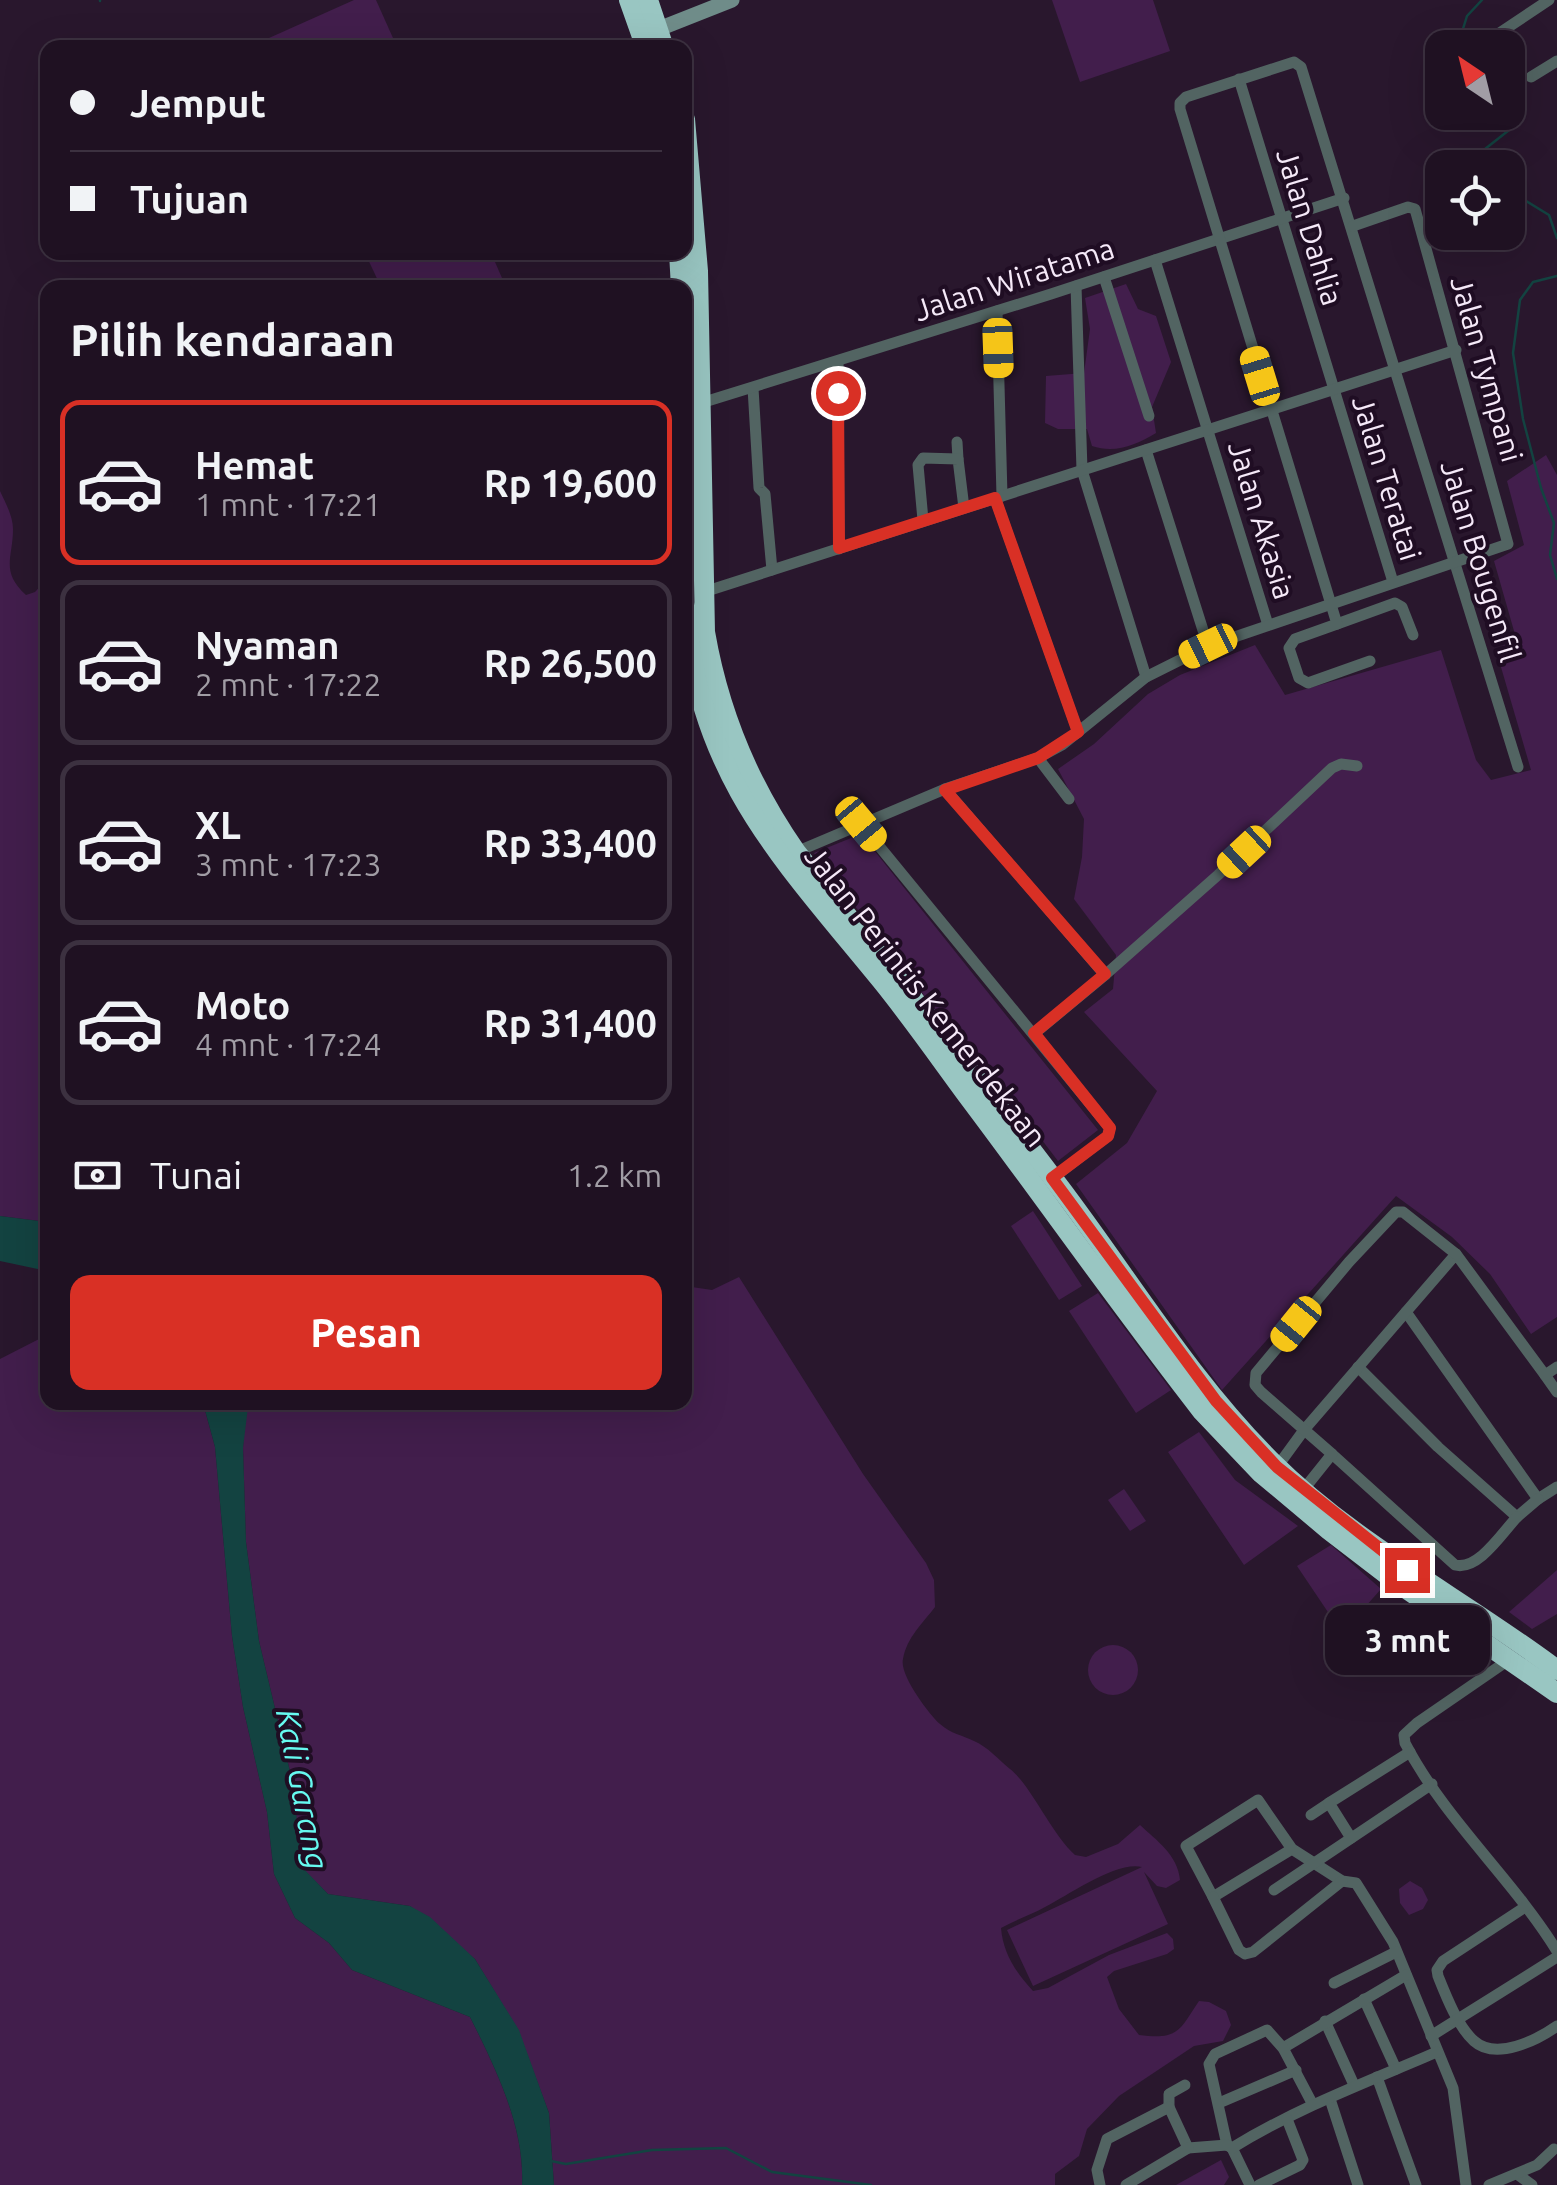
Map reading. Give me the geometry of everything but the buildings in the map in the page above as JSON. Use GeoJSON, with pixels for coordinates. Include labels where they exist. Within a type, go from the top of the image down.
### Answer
{"type":"FeatureCollection","features":[{"type":"Feature","properties":{"kind":"highway"},"geometry":{"type":"LineString","coordinates":[[629,0],[653,40]]}},
{"type":"Feature","properties":{"kind":"highway"},"geometry":{"type":"LineString","coordinates":[[648,0],[653,40]]}},
{"type":"Feature","properties":{"kind":"highway","name":"Jalan Perintis Kemerdekaan"},"geometry":{"type":"LineString","coordinates":[[692,202],[698,272],[692,406],[711,667],[737,750],[764,806],[1202,1410],[1261,1473],[1557,1670]]}},
{"type":"Feature","properties":{"kind":"highway","name":"Jalan Perintis Kemerdekaan"},"geometry":{"type":"LineString","coordinates":[[692,660],[715,741],[734,784],[784,862],[1052,1178],[1196,1376],[1299,1495],[1398,1583],[1557,1693]]}},
{"type":"Feature","properties":{"kind":"main road"},"geometry":{"type":"LineString","coordinates":[[653,40],[732,0]]}},
{"type":"Feature","properties":{"kind":"street"},"geometry":{"type":"LineString","coordinates":[[1504,30],[1549,0]]}},
{"type":"Feature","properties":{"kind":"street"},"geometry":{"type":"LineString","coordinates":[[1531,77],[1557,61]]}},
{"type":"Feature","properties":{"kind":"street","name":"Jalan Bougenfil"},"geometry":{"type":"LineString","coordinates":[[1239,79],[1294,62],[1301,66],[1518,767]]}},
{"type":"Feature","properties":{"kind":"street"},"geometry":{"type":"LineString","coordinates":[[1239,79],[1186,97],[1180,103],[1337,624]]}},
{"type":"Feature","properties":{"kind":"street","name":"Jalan Dahlia"},"geometry":{"type":"LineString","coordinates":[[1239,79],[1334,389]]}},
{"type":"Feature","properties":{"kind":"street","name":"Jalan Wiratama"},"geometry":{"type":"LineString","coordinates":[[692,406],[1344,198]]}},
{"type":"Feature","properties":{"kind":"street","name":"Jalan Tympani"},"geometry":{"type":"LineString","coordinates":[[1352,226],[1408,208],[1415,210],[1509,539],[1505,547],[1456,562]]}},
{"type":"Feature","properties":{"kind":"street","name":"Jalan Akasia"},"geometry":{"type":"LineString","coordinates":[[1154,260],[1268,625]]}},
{"type":"Feature","properties":{"kind":"street"},"geometry":{"type":"LineString","coordinates":[[1104,277],[1149,416]]}},
{"type":"Feature","properties":{"kind":"street"},"geometry":{"type":"LineString","coordinates":[[1076,286],[1082,470],[1146,677]]}},
{"type":"Feature","properties":{"kind":"street"},"geometry":{"type":"LineString","coordinates":[[997,311],[998,497],[1078,732]]}},
{"type":"Feature","properties":{"kind":"street"},"geometry":{"type":"LineString","coordinates":[[704,592],[1456,350]]}},
{"type":"Feature","properties":{"kind":"street"},"geometry":{"type":"LineString","coordinates":[[838,361],[839,548]]}},
{"type":"Feature","properties":{"kind":"street"},"geometry":{"type":"LineString","coordinates":[[753,388],[759,488],[765,494],[772,570]]}},
{"type":"Feature","properties":{"kind":"street","name":"Jalan Teratai"},"geometry":{"type":"LineString","coordinates":[[1334,389],[1393,582]]}},
{"type":"Feature","properties":{"kind":"street"},"geometry":{"type":"LineString","coordinates":[[957,442],[964,508]]}},
{"type":"Feature","properties":{"kind":"street"},"geometry":{"type":"LineString","coordinates":[[1146,450],[1208,646]]}},
{"type":"Feature","properties":{"kind":"street"},"geometry":{"type":"LineString","coordinates":[[922,520],[920,459],[958,460]]}},
{"type":"Feature","properties":{"kind":"street"},"geometry":{"type":"LineString","coordinates":[[796,852],[945,790],[1038,758],[1078,732],[1146,677],[1208,646],[1456,562]]}},
{"type":"Feature","properties":{"kind":"street"},"geometry":{"type":"LineString","coordinates":[[1370,661],[1308,684],[1300,678],[1290,643],[1396,602],[1402,607],[1413,635]]}},
{"type":"Feature","properties":{"kind":"street"},"geometry":{"type":"LineString","coordinates":[[1038,758],[1069,799]]}},
{"type":"Feature","properties":{"kind":"street"},"geometry":{"type":"LineString","coordinates":[[1034,1033],[1182,908],[1332,768],[1341,764],[1358,766]]}},
{"type":"Feature","properties":{"kind":"street"},"geometry":{"type":"LineString","coordinates":[[945,790],[1105,974]]}},
{"type":"Feature","properties":{"kind":"street"},"geometry":{"type":"LineString","coordinates":[[861,824],[1110,1128],[1108,1136],[1052,1178]]}},
{"type":"Feature","properties":{"kind":"street"},"geometry":{"type":"LineString","coordinates":[[1557,1392],[1456,1254],[1404,1212],[1396,1212],[1348,1262],[1256,1373],[1255,1385],[1455,1565],[1474,1563],[1516,1517],[1557,1487]]}},
{"type":"Feature","properties":{"kind":"street"},"geometry":{"type":"LineString","coordinates":[[1277,1467],[1304,1430],[1456,1254]]}},
{"type":"Feature","properties":{"kind":"street"},"geometry":{"type":"LineString","coordinates":[[1406,1312],[1538,1499]]}},
{"type":"Feature","properties":{"kind":"street"},"geometry":{"type":"LineString","coordinates":[[1358,1367],[1516,1517]]}},
{"type":"Feature","properties":{"kind":"street"},"geometry":{"type":"LineString","coordinates":[[1546,1375],[1557,1367]]}},
{"type":"Feature","properties":{"kind":"street"},"geometry":{"type":"LineString","coordinates":[[1299,1495],[1332,1454]]}},
{"type":"Feature","properties":{"kind":"street"},"geometry":{"type":"LineString","coordinates":[[1430,2036],[1557,1954],[1432,1784],[1410,1752],[1404,1735],[1508,1661],[1524,1645]]}},
{"type":"Feature","properties":{"kind":"street"},"geometry":{"type":"LineString","coordinates":[[1311,1815],[1410,1752]]}},
{"type":"Feature","properties":{"kind":"street"},"geometry":{"type":"LineString","coordinates":[[1274,1890],[1432,1784]]}},
{"type":"Feature","properties":{"kind":"street"},"geometry":{"type":"LineString","coordinates":[[1342,1881],[1254,1952],[1246,1954],[1239,1950],[1186,1846],[1258,1800],[1292,1849],[1342,1881],[1356,1883],[1396,1952],[1456,2100],[1461,2183]]}},
{"type":"Feature","properties":{"kind":"street"},"geometry":{"type":"LineString","coordinates":[[1329,1803],[1352,1838]]}},
{"type":"Feature","properties":{"kind":"street"},"geometry":{"type":"LineString","coordinates":[[1214,1897],[1292,1849]]}},
{"type":"Feature","properties":{"kind":"street"},"geometry":{"type":"LineString","coordinates":[[1525,1906],[1444,1961],[1438,1970],[1444,1990],[1475,2042],[1490,2048],[1515,2046],[1539,2038],[1557,2026]]}},
{"type":"Feature","properties":{"kind":"street"},"geometry":{"type":"LineString","coordinates":[[1334,1983],[1396,1952]]}},
{"type":"Feature","properties":{"kind":"street"},"geometry":{"type":"LineString","coordinates":[[1284,2048],[1406,1975]]}},
{"type":"Feature","properties":{"kind":"street"},"geometry":{"type":"LineString","coordinates":[[1364,1999],[1396,2069]]}},
{"type":"Feature","properties":{"kind":"street"},"geometry":{"type":"LineString","coordinates":[[1325,2021],[1354,2085]]}},
{"type":"Feature","properties":{"kind":"street"},"geometry":{"type":"LineString","coordinates":[[1250,2185],[1230,2147],[1210,2058],[1266,2030],[1284,2048],[1312,2103]]}},
{"type":"Feature","properties":{"kind":"street"},"geometry":{"type":"LineString","coordinates":[[1126,2185],[1188,2148],[1230,2147],[1312,2103],[1330,2099],[1354,2085],[1437,2052]]}},
{"type":"Feature","properties":{"kind":"street"},"geometry":{"type":"LineString","coordinates":[[1220,2103],[1296,2070]]}},
{"type":"Feature","properties":{"kind":"street"},"geometry":{"type":"LineString","coordinates":[[1377,2077],[1416,2185]]}},
{"type":"Feature","properties":{"kind":"street"},"geometry":{"type":"LineString","coordinates":[[1185,2085],[1169,2094],[1169,2106],[1188,2148]]}},
{"type":"Feature","properties":{"kind":"street"},"geometry":{"type":"LineString","coordinates":[[1330,2099],[1358,2185]]}},
{"type":"Feature","properties":{"kind":"street"},"geometry":{"type":"LineString","coordinates":[[1100,2185],[1097,2170],[1106,2139],[1169,2106]]}},
{"type":"Feature","properties":{"kind":"street"},"geometry":{"type":"LineString","coordinates":[[1258,2185],[1302,2160],[1287,2119]]}},
{"type":"Feature","properties":{"kind":"street"},"geometry":{"type":"LineString","coordinates":[[1489,2185],[1537,2164],[1554,2148]]}},
{"type":"Feature","properties":{"kind":"street"},"geometry":{"type":"LineString","coordinates":[[1517,2174],[1532,2185]]}},
{"type":"Feature","properties":{"kind":"shaded area"},"geometry":{"type":"Polygon","coordinates":[[[354,0],[376,0],[394,40],[270,40],[354,0]]]}},
{"type":"Feature","properties":{"kind":"shaded area"},"geometry":{"type":"Polygon","coordinates":[[[1052,0],[1153,0],[1170,51],[1080,82],[1052,0]]]}},
{"type":"Feature","properties":{"kind":"shaded area"},"geometry":{"type":"Polygon","coordinates":[[[368,260],[494,260],[503,280],[378,280],[368,260]]]}},
{"type":"Feature","properties":{"kind":"shaded area"},"geometry":{"type":"Polygon","coordinates":[[[1126,284],[1138,309],[1156,316],[1171,362],[1152,407],[1156,433],[1125,447],[1101,448],[1092,446],[1087,429],[1058,429],[1045,423],[1046,376],[1084,373],[1090,329],[1085,298],[1126,284]]]}},
{"type":"Feature","properties":{"kind":"shaded area"},"geometry":{"type":"Polygon","coordinates":[[[1546,455],[1557,475],[1557,1317],[1531,1334],[1490,1274],[1452,1237],[1396,1196],[1222,1390],[1076,1184],[1127,1143],[1157,1091],[1084,1012],[1113,989],[1116,955],[1074,899],[1084,819],[1058,769],[1094,744],[1148,694],[1180,675],[1255,645],[1285,695],[1441,650],[1476,760],[1491,780],[1531,770],[1496,650],[1516,638],[1494,561],[1524,545],[1507,481],[1546,455]]]}},
{"type":"Feature","properties":{"kind":"shaded area"},"geometry":{"type":"Polygon","coordinates":[[[0,491],[13,524],[13,579],[26,595],[40,587],[40,1221],[0,1216],[0,491]]]}},
{"type":"Feature","properties":{"kind":"shaded area"},"geometry":{"type":"Polygon","coordinates":[[[861,834],[1098,1130],[1058,1161],[814,853],[861,834]]]}},
{"type":"Feature","properties":{"kind":"shaded area"},"geometry":{"type":"Polygon","coordinates":[[[1033,1211],[1082,1286],[1059,1300],[1011,1226],[1033,1211]]]}},
{"type":"Feature","properties":{"kind":"shaded area"},"geometry":{"type":"Polygon","coordinates":[[[0,1216],[40,1221],[40,1270],[0,1261],[0,1216]]]}},
{"type":"Feature","properties":{"kind":"shaded area"},"geometry":{"type":"Polygon","coordinates":[[[739,1277],[863,1474],[926,1563],[934,1580],[935,1607],[912,1637],[903,1659],[905,1674],[922,1703],[944,1727],[984,1747],[1018,1776],[1075,1855],[1086,1857],[1118,1844],[1140,1825],[1175,1863],[1180,1880],[1166,1888],[1157,1886],[1144,1872],[1168,1924],[1033,1986],[1007,1930],[1142,1867],[1106,1874],[1001,1928],[1011,1962],[1033,1991],[1048,1988],[1109,1955],[1167,1933],[1173,1939],[1174,1949],[1107,1977],[1119,2009],[1139,2035],[1163,2036],[1177,2031],[1199,2001],[1226,2011],[1231,2025],[1223,2041],[1194,2046],[1119,2096],[1087,2129],[1079,2156],[1055,2174],[1055,2185],[554,2185],[549,2113],[518,2030],[475,1959],[410,1906],[328,1894],[301,1867],[293,1784],[259,1641],[246,1542],[246,1410],[692,1410],[692,1287],[712,1290],[739,1277]]]}},
{"type":"Feature","properties":{"kind":"shaded area"},"geometry":{"type":"Polygon","coordinates":[[[1098,1293],[1171,1390],[1136,1413],[1069,1311],[1098,1293]]]}},
{"type":"Feature","properties":{"kind":"shaded area"},"geometry":{"type":"Polygon","coordinates":[[[40,1339],[40,1410],[205,1410],[215,1447],[232,1636],[243,1707],[267,1812],[274,1874],[295,1918],[329,1943],[352,1970],[470,2017],[513,2120],[519,2141],[522,2185],[0,2185],[0,1359],[40,1339]]]}},
{"type":"Feature","properties":{"kind":"shaded area"},"geometry":{"type":"Polygon","coordinates":[[[205,1410],[248,1410],[243,1448],[246,1542],[259,1641],[293,1784],[302,1867],[328,1894],[410,1906],[430,1917],[475,1959],[519,2030],[549,2113],[554,2185],[522,2185],[519,2141],[513,2120],[470,2017],[352,1970],[329,1943],[295,1918],[274,1874],[267,1812],[243,1707],[232,1636],[215,1447],[205,1410]]]}},
{"type":"Feature","properties":{"kind":"shaded area"},"geometry":{"type":"Polygon","coordinates":[[[1199,1432],[1235,1480],[1298,1526],[1244,1565],[1168,1452],[1199,1432]]]}},
{"type":"Feature","properties":{"kind":"shaded area"},"geometry":{"type":"Polygon","coordinates":[[[1124,1489],[1146,1521],[1130,1531],[1108,1500],[1124,1489]]]}},
{"type":"Feature","properties":{"kind":"shaded area"},"geometry":{"type":"Polygon","coordinates":[[[1331,1545],[1381,1589],[1342,1633],[1297,1566],[1331,1545]]]}},
{"type":"Feature","properties":{"kind":"shaded area"},"geometry":{"type":"Polygon","coordinates":[[[1557,1570],[1557,1614],[1532,1629],[1509,1612],[1557,1570]]]}},
{"type":"Feature","properties":{"kind":"shaded area"},"geometry":{"type":"Polygon","coordinates":[[[1113,1645],[1131,1652],[1138,1670],[1131,1688],[1113,1695],[1095,1688],[1088,1670],[1095,1652],[1113,1645]]]}},
{"type":"Feature","properties":{"kind":"shaded area"},"geometry":{"type":"Polygon","coordinates":[[[1410,1881],[1422,1888],[1428,1900],[1423,1909],[1409,1915],[1400,1903],[1399,1889],[1410,1881]]]}},
{"type":"Feature","properties":{"kind":"shaded area"},"geometry":{"type":"Polygon","coordinates":[[[1221,2160],[1229,2177],[1224,2185],[1176,2185],[1221,2160]]]}},
{"type":"Feature","properties":{"kind":"waterway"},"geometry":{"type":"LineString","coordinates":[[1463,30],[1467,16],[1482,0]]}},
{"type":"Feature","properties":{"kind":"waterway"},"geometry":{"type":"LineString","coordinates":[[1485,150],[1509,130]]}},
{"type":"Feature","properties":{"kind":"waterway"},"geometry":{"type":"LineString","coordinates":[[1525,200],[1549,215],[1557,238]]}},
{"type":"Feature","properties":{"kind":"waterway"},"geometry":{"type":"LineString","coordinates":[[1557,276],[1533,282],[1520,300],[1513,353],[1523,419],[1554,523],[1550,555],[1557,579]]}},
{"type":"Feature","properties":{"kind":"waterway"},"geometry":{"type":"LineString","coordinates":[[551,2161],[566,2164],[652,2150],[726,2148],[772,2172],[871,2185]]}},
{"type":"Feature","properties":{"kind":"route"},"geometry":{"type":"LineString","coordinates":[[838,393],[839,548],[995,498],[1078,732],[1038,758],[945,790],[1105,974],[1034,1033],[1110,1128],[1108,1136],[1052,1178],[1216,1401],[1277,1467],[1407,1570]]}},
{"type":"Feature","properties":{"kind":"water label","name":"Kali Garang"},"geometry":{"type":"Point","coordinates":[303,1789]}}]}
